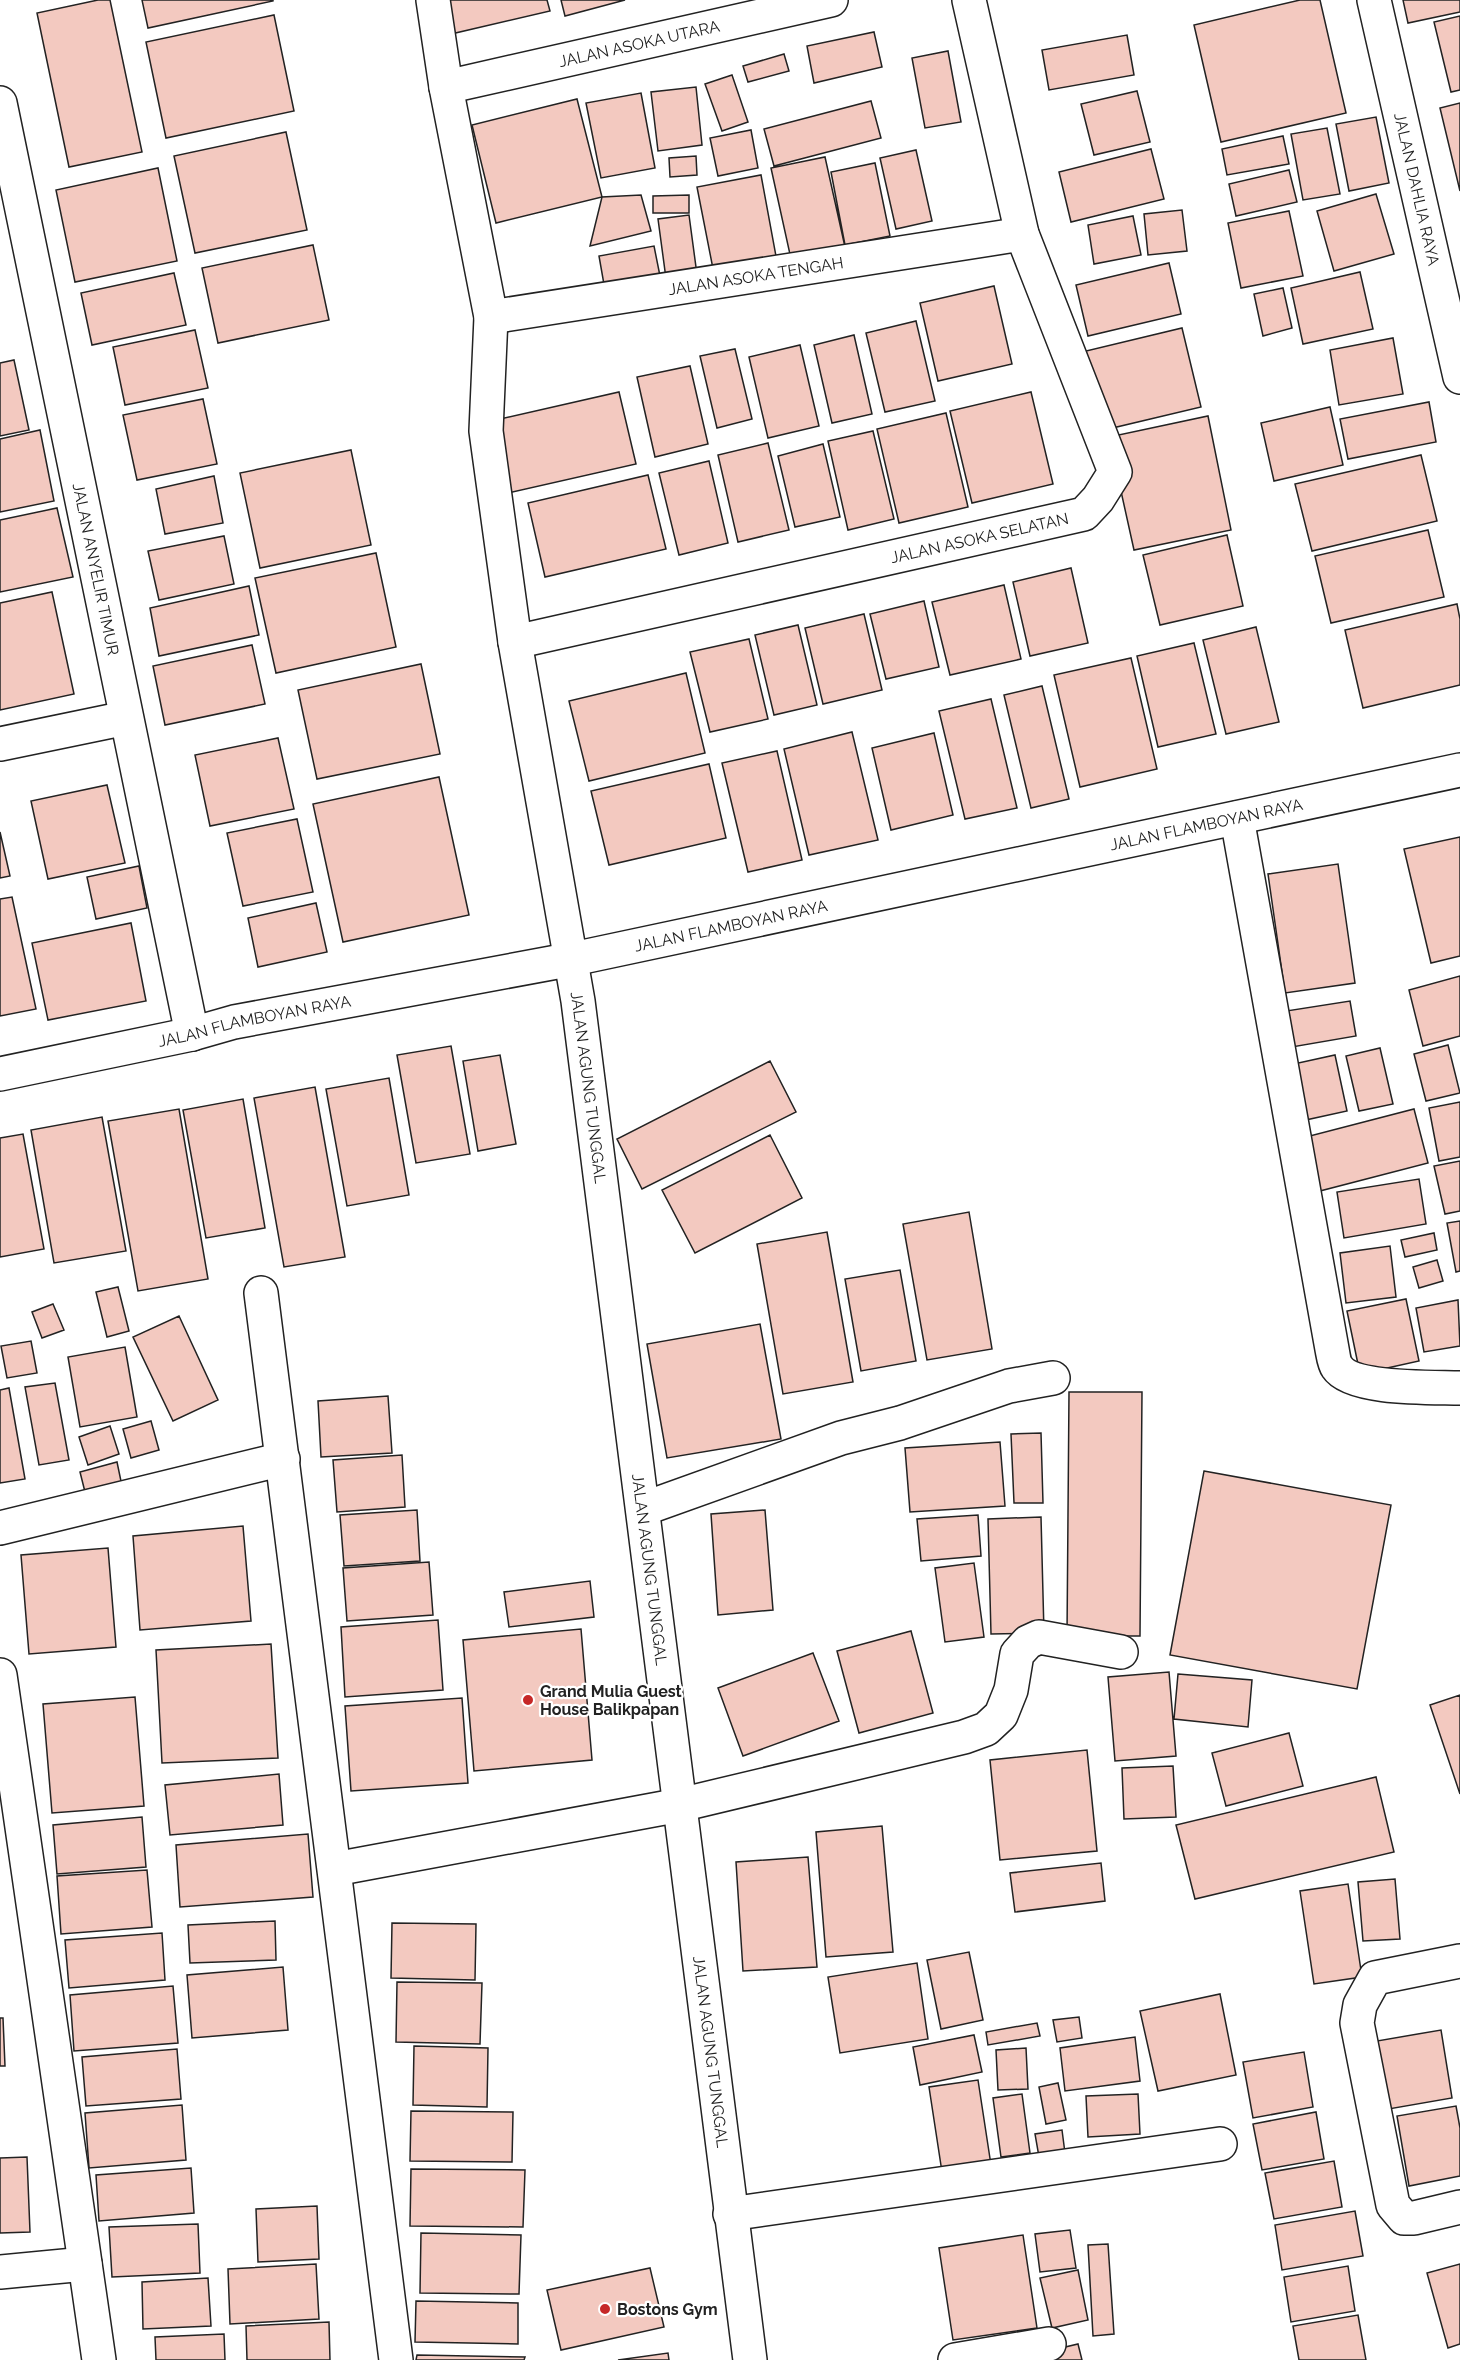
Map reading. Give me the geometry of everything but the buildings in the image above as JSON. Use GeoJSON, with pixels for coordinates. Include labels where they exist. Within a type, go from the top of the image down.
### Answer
{"type":"FeatureCollection","features":[{"type":"Feature","properties":{"kind":"street","name":"JALAN AGUNG TUNGGAL"},"geometry":{"type":"LineString","coordinates":[[433,0],[446,87],[491,317],[486,431],[515,642],[573,959],[750,2360]]}},
{"type":"Feature","properties":{"kind":"street","name":"JALAN ASOKA UTARA"},"geometry":{"type":"LineString","coordinates":[[446,87],[831,0]]}},
{"type":"Feature","properties":{"kind":"street","name":"JALAN ASOKA SELATAN"},"geometry":{"type":"LineString","coordinates":[[515,642],[1084,514],[1098,499],[1116,472],[1022,234],[969,0]]}},
{"type":"Feature","properties":{"kind":"street","name":"JALAN DAHLIA RAYA"},"geometry":{"type":"LineString","coordinates":[[1374,0],[1460,378]]}},
{"type":"Feature","properties":{"kind":"street","name":"JALAN ANYELIR TIMUR"},"geometry":{"type":"LineString","coordinates":[[0,103],[10,208],[126,718],[192,1034]]}},
{"type":"Feature","properties":{"kind":"street","name":"JALAN ASOKA TENGAH"},"geometry":{"type":"LineString","coordinates":[[491,317],[1022,234]]}},
{"type":"Feature","properties":{"kind":"street"},"geometry":{"type":"LineString","coordinates":[[0,744],[126,718]]}},
{"type":"Feature","properties":{"kind":"street","name":"JALAN FLAMBOYAN RAYA"},"geometry":{"type":"LineString","coordinates":[[0,1074],[192,1034],[234,1022],[573,959],[1460,770]]}},
{"type":"Feature","properties":{"kind":"street"},"geometry":{"type":"LineString","coordinates":[[1237,818],[1337,1367],[1347,1376],[1368,1383],[1460,1388]]}},
{"type":"Feature","properties":{"kind":"street"},"geometry":{"type":"LineString","coordinates":[[261,1293],[396,2360]]}},
{"type":"Feature","properties":{"kind":"street"},"geometry":{"type":"LineString","coordinates":[[643,1509],[841,1438],[900,1423],[1009,1386],[1053,1378]]}},
{"type":"Feature","properties":{"kind":"street"},"geometry":{"type":"LineString","coordinates":[[0,1528],[283,1459]]}},
{"type":"Feature","properties":{"kind":"street"},"geometry":{"type":"LineString","coordinates":[[335,1869],[680,1805],[964,1737],[986,1729],[1002,1715],[1011,1690],[1017,1653],[1028,1642],[1039,1637],[1121,1652]]}},
{"type":"Feature","properties":{"kind":"street"},"geometry":{"type":"LineString","coordinates":[[0,1675],[99,2360]]}},
{"type":"Feature","properties":{"kind":"street"},"geometry":{"type":"LineString","coordinates":[[1460,1961],[1375,1978],[1360,2005],[1357,2023],[1394,2205],[1404,2218],[1414,2218],[1460,2207]]}},
{"type":"Feature","properties":{"kind":"street"},"geometry":{"type":"LineString","coordinates":[[730,2214],[1220,2144]]}},
{"type":"Feature","properties":{"kind":"street"},"geometry":{"type":"LineString","coordinates":[[0,2272],[85,2264]]}},
{"type":"Feature","properties":{"kind":"street"},"geometry":{"type":"LineString","coordinates":[[956,2360],[1048,2344]]}},
{"type":"Feature","properties":{"kind":"place","name":"Grand Mulia Guest House Balikpapan"},"geometry":{"type":"Point","coordinates":[528,1700]}},
{"type":"Feature","properties":{"kind":"place","name":"Bostons Gym"},"geometry":{"type":"Point","coordinates":[605,2309]}}]}
